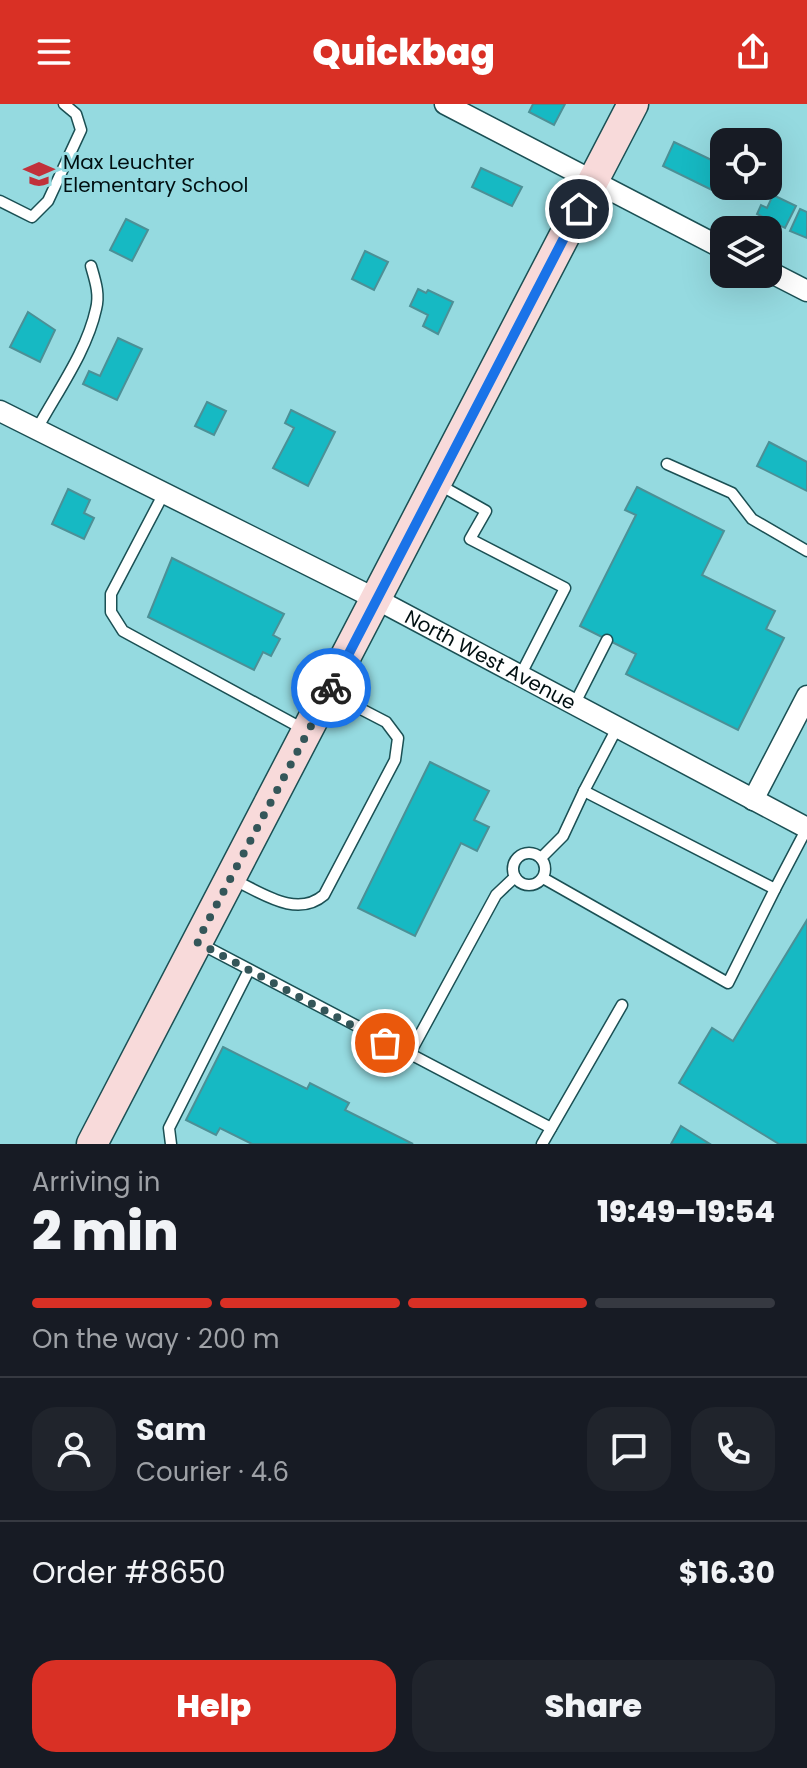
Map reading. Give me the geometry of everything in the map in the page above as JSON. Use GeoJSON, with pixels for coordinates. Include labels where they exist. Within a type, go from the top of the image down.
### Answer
{"type":"FeatureCollection","features":[{"type":"Feature","properties":{"kind":"main road"},"geometry":{"type":"LineString","coordinates":[[92,1144],[378,600],[633,104]]}},
{"type":"Feature","properties":{"kind":"street"},"geometry":{"type":"LineString","coordinates":[[445,104],[710,242]]}},
{"type":"Feature","properties":{"kind":"street"},"geometry":{"type":"LineString","coordinates":[[782,278],[807,291]]}},
{"type":"Feature","properties":{"kind":"street","name":"North West Avenue"},"geometry":{"type":"LineString","coordinates":[[3,419],[37,429],[378,600],[807,828]]}},
{"type":"Feature","properties":{"kind":"street"},"geometry":{"type":"LineString","coordinates":[[753,800],[807,696]]}},
{"type":"Feature","properties":{"kind":"lane"},"geometry":{"type":"LineString","coordinates":[[0,201],[32,217],[48,201],[81,130],[76,114],[64,104]]}},
{"type":"Feature","properties":{"kind":"lane"},"geometry":{"type":"LineString","coordinates":[[37,429],[97,308],[98,291],[91,266]]}},
{"type":"Feature","properties":{"kind":"lane"},"geometry":{"type":"LineString","coordinates":[[667,464],[732,493],[752,519],[807,551]]}},
{"type":"Feature","properties":{"kind":"lane"},"geometry":{"type":"LineString","coordinates":[[438,484],[486,511],[470,539],[565,588],[520,676]]}},
{"type":"Feature","properties":{"kind":"lane"},"geometry":{"type":"LineString","coordinates":[[164,493],[111,594],[115,622],[123,631],[308,732]]}},
{"type":"Feature","properties":{"kind":"lane"},"geometry":{"type":"LineString","coordinates":[[574,705],[607,640]]}},
{"type":"Feature","properties":{"kind":"lane"},"geometry":{"type":"LineString","coordinates":[[231,878],[293,906],[305,907],[324,895],[339,868],[395,760],[398,738],[386,722],[329,692]]}},
{"type":"Feature","properties":{"kind":"lane"},"geometry":{"type":"LineString","coordinates":[[541,858],[563,836],[617,728]]}},
{"type":"Feature","properties":{"kind":"lane"},"geometry":{"type":"LineString","coordinates":[[584,791],[775,889]]}},
{"type":"Feature","properties":{"kind":"lane"},"geometry":{"type":"LineString","coordinates":[[543,878],[728,983],[807,828]]}},
{"type":"Feature","properties":{"kind":"lane"},"geometry":{"type":"LineString","coordinates":[[527,853],[541,858],[546,868],[543,878],[528,885],[515,877],[513,867],[518,857],[527,853]]}},
{"type":"Feature","properties":{"kind":"lane"},"geometry":{"type":"LineString","coordinates":[[409,1055],[496,895],[515,877]]}},
{"type":"Feature","properties":{"kind":"lane"},"geometry":{"type":"LineString","coordinates":[[197,942],[551,1128]]}},
{"type":"Feature","properties":{"kind":"lane"},"geometry":{"type":"LineString","coordinates":[[171,1144],[169,1128],[249,970]]}},
{"type":"Feature","properties":{"kind":"lane"},"geometry":{"type":"LineString","coordinates":[[542,1144],[622,1005]]}},
{"type":"Feature","properties":{"kind":"building"},"geometry":{"type":"Polygon","coordinates":[[[533,104],[565,104],[554,125],[529,112],[533,104]]]}},
{"type":"Feature","properties":{"kind":"building"},"geometry":{"type":"Polygon","coordinates":[[[674,142],[710,159],[710,189],[663,166],[674,142]]]}},
{"type":"Feature","properties":{"kind":"building"},"geometry":{"type":"Polygon","coordinates":[[[481,168],[522,187],[512,206],[472,187],[481,168]]]}},
{"type":"Feature","properties":{"kind":"building"},"geometry":{"type":"Polygon","coordinates":[[[782,199],[796,206],[785,228],[782,226],[782,216],[757,214],[761,205],[767,208],[771,200],[782,199]]]}},
{"type":"Feature","properties":{"kind":"building"},"geometry":{"type":"Polygon","coordinates":[[[800,209],[807,212],[807,238],[790,231],[800,209]]]}},
{"type":"Feature","properties":{"kind":"building"},"geometry":{"type":"Polygon","coordinates":[[[126,219],[148,230],[132,261],[110,250],[126,219]]]}},
{"type":"Feature","properties":{"kind":"building"},"geometry":{"type":"Polygon","coordinates":[[[365,251],[388,262],[374,290],[352,279],[365,251]]]}},
{"type":"Feature","properties":{"kind":"building"},"geometry":{"type":"Polygon","coordinates":[[[418,289],[426,293],[428,290],[453,302],[438,334],[423,326],[428,315],[410,306],[418,289]]]}},
{"type":"Feature","properties":{"kind":"building"},"geometry":{"type":"Polygon","coordinates":[[[28,312],[55,330],[40,362],[10,347],[28,312]]]}},
{"type":"Feature","properties":{"kind":"building"},"geometry":{"type":"Polygon","coordinates":[[[118,338],[142,349],[117,400],[83,384],[89,371],[100,376],[118,338]]]}},
{"type":"Feature","properties":{"kind":"building"},"geometry":{"type":"Polygon","coordinates":[[[207,402],[226,411],[214,435],[195,426],[207,402]]]}},
{"type":"Feature","properties":{"kind":"building"},"geometry":{"type":"Polygon","coordinates":[[[291,410],[335,432],[308,486],[273,468],[294,428],[285,423],[291,410]]]}},
{"type":"Feature","properties":{"kind":"building"},"geometry":{"type":"Polygon","coordinates":[[[769,442],[807,462],[807,491],[757,466],[769,442]]]}},
{"type":"Feature","properties":{"kind":"building"},"geometry":{"type":"Polygon","coordinates":[[[637,487],[724,531],[702,575],[775,611],[766,629],[784,638],[738,730],[626,674],[636,654],[580,626],[636,515],[625,510],[637,487]]]}},
{"type":"Feature","properties":{"kind":"building"},"geometry":{"type":"Polygon","coordinates":[[[68,489],[90,500],[84,513],[94,518],[84,539],[52,524],[68,489]]]}},
{"type":"Feature","properties":{"kind":"building"},"geometry":{"type":"Polygon","coordinates":[[[172,558],[284,614],[273,635],[280,639],[271,656],[263,652],[254,670],[148,617],[172,558]]]}},
{"type":"Feature","properties":{"kind":"building"},"geometry":{"type":"Polygon","coordinates":[[[430,762],[489,791],[474,820],[489,827],[477,851],[461,843],[415,936],[358,908],[430,762]]]}},
{"type":"Feature","properties":{"kind":"building"},"geometry":{"type":"Polygon","coordinates":[[[807,920],[807,1144],[779,1144],[679,1083],[712,1028],[733,1041],[807,920]]]}},
{"type":"Feature","properties":{"kind":"building"},"geometry":{"type":"Polygon","coordinates":[[[223,1047],[307,1089],[310,1083],[349,1103],[345,1110],[413,1144],[252,1144],[220,1128],[216,1135],[186,1120],[223,1047]]]}},
{"type":"Feature","properties":{"kind":"building"},"geometry":{"type":"Polygon","coordinates":[[[681,1126],[710,1144],[671,1144],[681,1126]]]}},
{"type":"Feature","properties":{"kind":"way so far"},"geometry":{"type":"LineString","coordinates":[[331,688],[197,942],[385,1043]]}},
{"type":"Feature","properties":{"kind":"place","name":"Max Leuchter Elementary School"},"geometry":{"type":"Point","coordinates":[39,174]}},
{"type":"Feature","properties":{"kind":"route"},"geometry":{"type":"LineString","coordinates":[[331,688],[579,209]]}}]}
